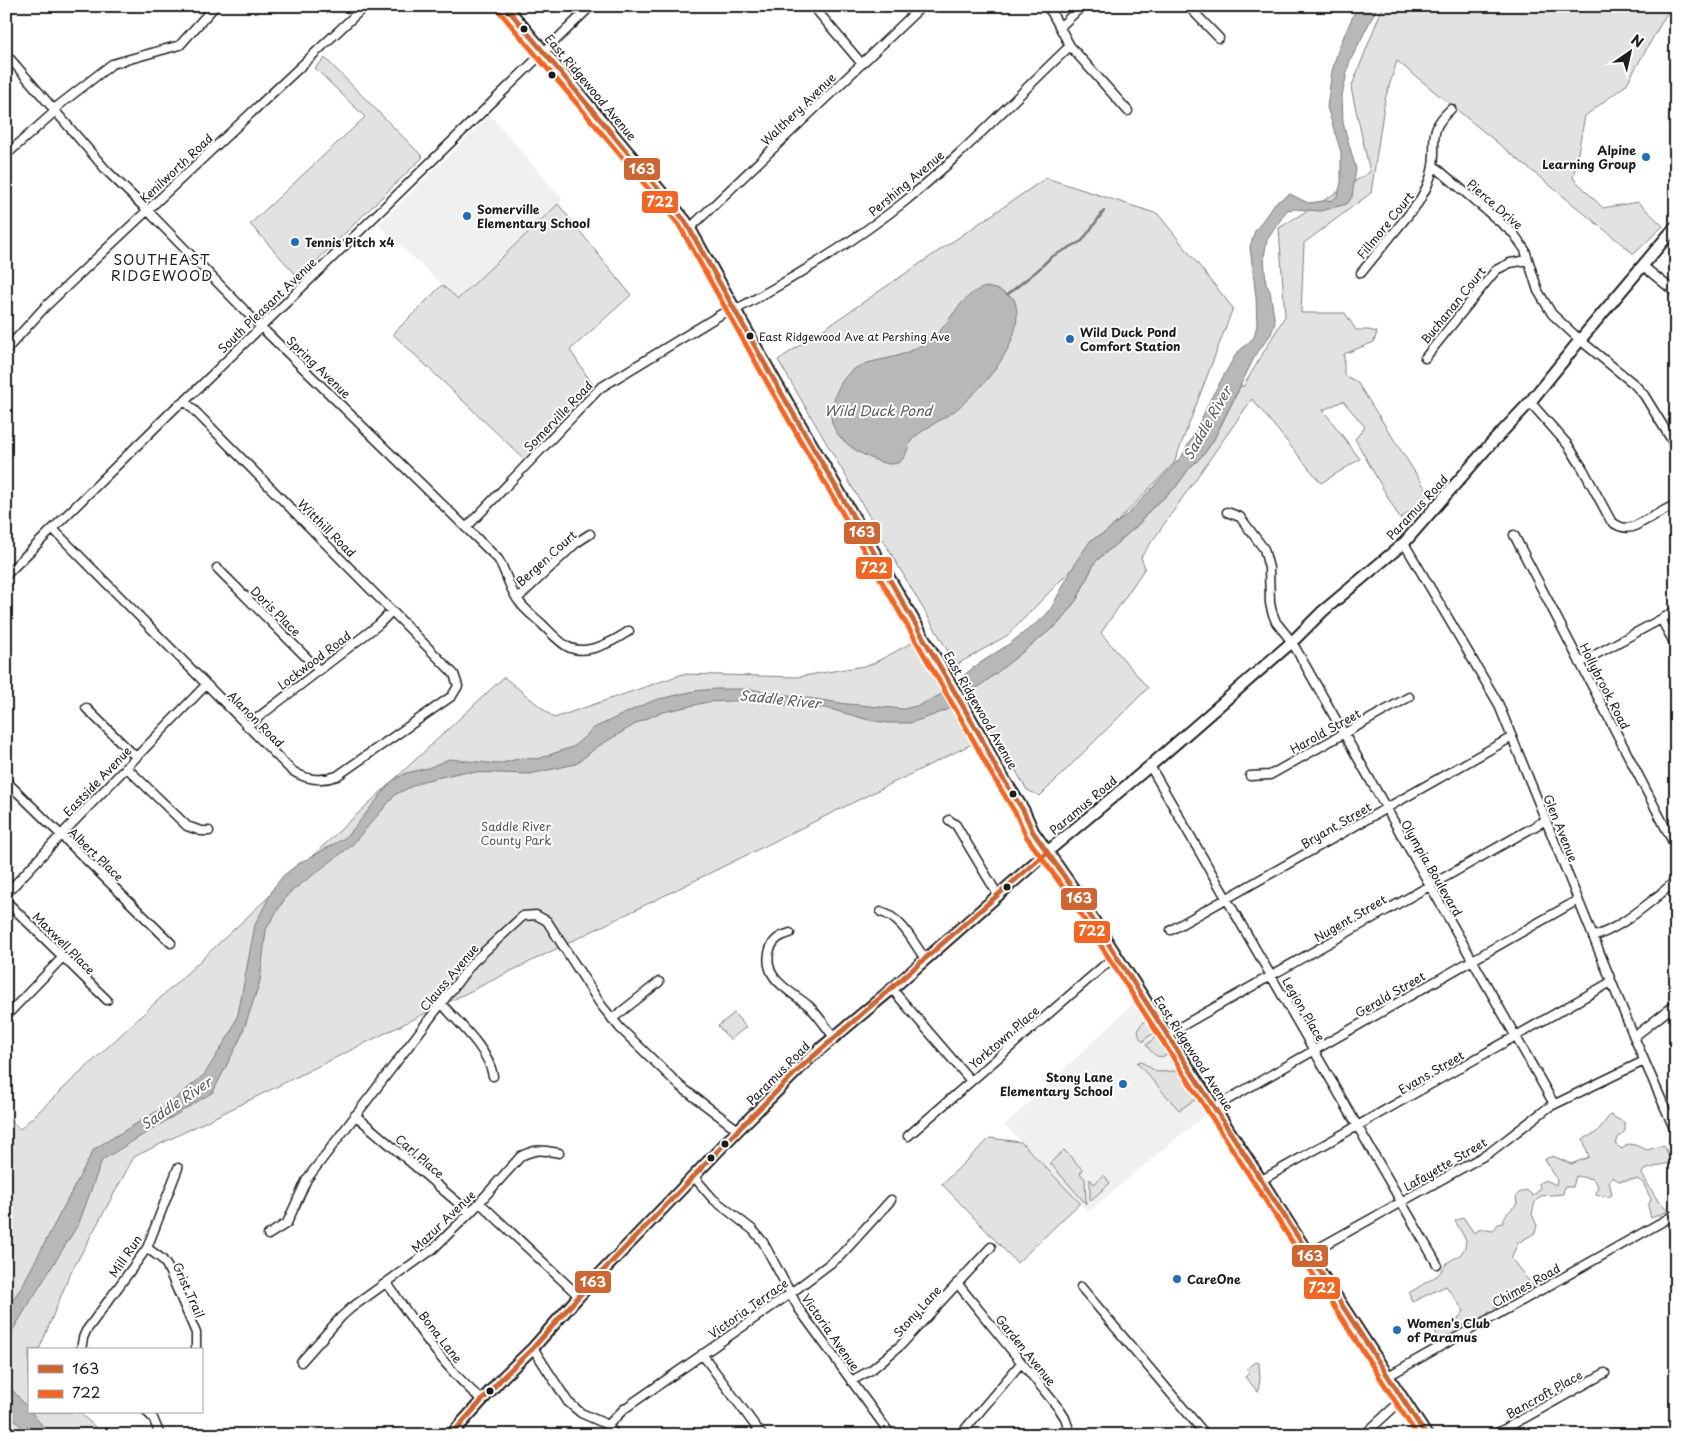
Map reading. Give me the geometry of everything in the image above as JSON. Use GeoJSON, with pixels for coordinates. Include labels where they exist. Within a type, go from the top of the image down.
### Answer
{"type":"FeatureCollection","features":[{"type":"Feature","properties":{"kind":"main road","name":"East Ridgewood Avenue"},"geometry":{"type":"LineString","coordinates":[[505,6],[685,221],[967,713],[995,766],[1023,810],[1033,832],[1071,886],[1426,1435]]}},
{"type":"Feature","properties":{"kind":"main road","name":"Paramus Road"},"geometry":{"type":"LineString","coordinates":[[451,1435],[579,1296],[800,1068],[1047,852],[1150,766],[1292,642],[1323,611],[1404,542],[1530,402],[1676,226]]}},
{"type":"Feature","properties":{"kind":"street"},"geometry":{"type":"LineString","coordinates":[[6,155],[52,114],[54,109],[112,64],[180,45],[215,6]]}},
{"type":"Feature","properties":{"kind":"street","name":"Kenilworth Road"},"geometry":{"type":"LineString","coordinates":[[6,350],[44,308],[365,6]]}},
{"type":"Feature","properties":{"kind":"street","name":"South Pleasant Avenue"},"geometry":{"type":"LineString","coordinates":[[6,575],[54,530],[176,407],[185,401],[591,6]]}},
{"type":"Feature","properties":{"kind":"street"},"geometry":{"type":"LineString","coordinates":[[813,6],[862,64]]}},
{"type":"Feature","properties":{"kind":"street","name":"Walthery Avenue"},"geometry":{"type":"LineString","coordinates":[[689,229],[922,6]]}},
{"type":"Feature","properties":{"kind":"street"},"geometry":{"type":"LineString","coordinates":[[1046,6],[1060,26],[1070,46],[1128,111]]}},
{"type":"Feature","properties":{"kind":"street"},"geometry":{"type":"LineString","coordinates":[[1060,26],[1082,6]]}},
{"type":"Feature","properties":{"kind":"street"},"geometry":{"type":"LineString","coordinates":[[1188,6],[1219,38]]}},
{"type":"Feature","properties":{"kind":"street","name":"Pershing Avenue"},"geometry":{"type":"LineString","coordinates":[[734,308],[817,264],[904,202],[1070,46]]}},
{"type":"Feature","properties":{"kind":"street","name":"Spring Avenue"},"geometry":{"type":"LineString","coordinates":[[6,54],[107,171],[148,210],[261,327],[498,559],[504,567],[510,588],[517,599],[564,644],[578,650],[589,649],[618,638],[629,631]]}},
{"type":"Feature","properties":{"kind":"street","name":"Fillmore Court"},"geometry":{"type":"LineString","coordinates":[[1361,273],[1425,192],[1433,165],[1437,125],[1440,119],[1451,109]]}},
{"type":"Feature","properties":{"kind":"street","name":"Pierce Drive"},"geometry":{"type":"LineString","coordinates":[[1433,165],[1514,234],[1525,250],[1538,291],[1544,303],[1560,323],[1634,384],[1644,395],[1676,447]]}},
{"type":"Feature","properties":{"kind":"street","name":"Buchanan Court"},"geometry":{"type":"LineString","coordinates":[[1425,358],[1496,270],[1510,263],[1528,260]]}},
{"type":"Feature","properties":{"kind":"street"},"geometry":{"type":"LineString","coordinates":[[1643,266],[1676,293]]}},
{"type":"Feature","properties":{"kind":"street","name":"Somerville Road"},"geometry":{"type":"LineString","coordinates":[[466,528],[600,388],[734,308]]}},
{"type":"Feature","properties":{"kind":"street","name":"Witthill Road"},"geometry":{"type":"LineString","coordinates":[[185,401],[452,672]]}},
{"type":"Feature","properties":{"kind":"street"},"geometry":{"type":"LineString","coordinates":[[1530,402],[1568,445],[1615,525],[1627,528],[1633,527],[1676,504]]}},
{"type":"Feature","properties":{"kind":"street","name":"Olympia Boulevard"},"geometry":{"type":"LineString","coordinates":[[1227,512],[1240,517],[1264,549],[1270,568],[1270,603],[1276,622],[1292,642],[1554,1104]]}},
{"type":"Feature","properties":{"kind":"street","name":"Alanon Road"},"geometry":{"type":"LineString","coordinates":[[54,530],[206,685],[299,776],[309,779],[328,779],[345,771],[452,696],[458,686],[452,672]]}},
{"type":"Feature","properties":{"kind":"street","name":"Bergen Court"},"geometry":{"type":"LineString","coordinates":[[517,599],[576,543],[590,534]]}},
{"type":"Feature","properties":{"kind":"street","name":"Hollybrook Road"},"geometry":{"type":"LineString","coordinates":[[1514,535],[1676,848]]}},
{"type":"Feature","properties":{"kind":"street","name":"Glen Avenue"},"geometry":{"type":"LineString","coordinates":[[1404,542],[1498,703],[1611,982],[1675,1130]]}},
{"type":"Feature","properties":{"kind":"street","name":"Doris Place"},"geometry":{"type":"LineString","coordinates":[[217,568],[319,670]]}},
{"type":"Feature","properties":{"kind":"street","name":"Lockwood Road"},"geometry":{"type":"LineString","coordinates":[[247,726],[378,625],[392,611]]}},
{"type":"Feature","properties":{"kind":"street"},"geometry":{"type":"LineString","coordinates":[[1580,663],[1676,611]]}},
{"type":"Feature","properties":{"kind":"street"},"geometry":{"type":"LineString","coordinates":[[1661,619],[1676,646]]}},
{"type":"Feature","properties":{"kind":"street","name":"Eastside Avenue"},"geometry":{"type":"LineString","coordinates":[[6,894],[206,685]]}},
{"type":"Feature","properties":{"kind":"street","name":"Harold Street"},"geometry":{"type":"LineString","coordinates":[[1250,776],[1270,775],[1408,696]]}},
{"type":"Feature","properties":{"kind":"street"},"geometry":{"type":"LineString","coordinates":[[86,708],[136,757]]}},
{"type":"Feature","properties":{"kind":"street","name":"Bryant Street"},"geometry":{"type":"LineString","coordinates":[[1171,930],[1512,738]]}},
{"type":"Feature","properties":{"kind":"street","name":"Legion Place"},"geometry":{"type":"LineString","coordinates":[[1150,766],[1437,1264]]}},
{"type":"Feature","properties":{"kind":"street"},"geometry":{"type":"LineString","coordinates":[[126,767],[187,826],[201,832],[209,831]]}},
{"type":"Feature","properties":{"kind":"street","name":"Albert Place"},"geometry":{"type":"LineString","coordinates":[[6,781],[171,943]]}},
{"type":"Feature","properties":{"kind":"street"},"geometry":{"type":"LineString","coordinates":[[949,820],[956,825],[998,895]]}},
{"type":"Feature","properties":{"kind":"street","name":"Nugent Street"},"geometry":{"type":"LineString","coordinates":[[1166,1035],[1546,820]]}},
{"type":"Feature","properties":{"kind":"street"},"geometry":{"type":"LineString","coordinates":[[1593,937],[1616,927],[1628,919],[1670,886],[1676,878]]}},
{"type":"Feature","properties":{"kind":"street","name":"Gerald Street"},"geometry":{"type":"LineString","coordinates":[[1213,1108],[1578,900]]}},
{"type":"Feature","properties":{"kind":"street","name":"Maxwell Place"},"geometry":{"type":"LineString","coordinates":[[6,901],[62,958],[107,1000]]}},
{"type":"Feature","properties":{"kind":"street"},"geometry":{"type":"LineString","coordinates":[[881,912],[890,914],[897,920],[925,959]]}},
{"type":"Feature","properties":{"kind":"street","name":"Clauss Avenue"},"geometry":{"type":"LineString","coordinates":[[268,1235],[287,1223],[307,1179],[473,962],[524,916],[536,915],[547,921],[612,1019],[680,1086],[738,1130]]}},
{"type":"Feature","properties":{"kind":"street"},"geometry":{"type":"LineString","coordinates":[[790,933],[775,940],[771,947],[769,962],[774,979],[784,989],[810,1008],[834,1037]]}},
{"type":"Feature","properties":{"kind":"street","name":"Yorktown Place"},"geometry":{"type":"LineString","coordinates":[[908,1136],[1115,956]]}},
{"type":"Feature","properties":{"kind":"street"},"geometry":{"type":"LineString","coordinates":[[6,1016],[62,958]]}},
{"type":"Feature","properties":{"kind":"street"},"geometry":{"type":"LineString","coordinates":[[612,1019],[658,982]]}},
{"type":"Feature","properties":{"kind":"street","name":"Evans Street"},"geometry":{"type":"LineString","coordinates":[[1260,1181],[1611,982]]}},
{"type":"Feature","properties":{"kind":"street"},"geometry":{"type":"LineString","coordinates":[[892,989],[971,1081]]}},
{"type":"Feature","properties":{"kind":"street"},"geometry":{"type":"LineString","coordinates":[[442,1003],[485,1054],[491,1066],[493,1076]]}},
{"type":"Feature","properties":{"kind":"street"},"geometry":{"type":"LineString","coordinates":[[1634,1037],[1676,1004]]}},
{"type":"Feature","properties":{"kind":"street","name":"Lafayette Street"},"geometry":{"type":"LineString","coordinates":[[1308,1254],[1489,1153],[1554,1104],[1644,1061]]}},
{"type":"Feature","properties":{"kind":"street","name":"Carl Place"},"geometry":{"type":"LineString","coordinates":[[355,1115],[470,1214]]}},
{"type":"Feature","properties":{"kind":"street","name":"Mazur Avenue"},"geometry":{"type":"LineString","coordinates":[[300,1362],[341,1317],[433,1249],[470,1214],[521,1156],[532,1150],[559,1153]]}},
{"type":"Feature","properties":{"kind":"street","name":"Mill Run"},"geometry":{"type":"LineString","coordinates":[[81,1348],[82,1338],[86,1331],[147,1248],[178,1168]]}},
{"type":"Feature","properties":{"kind":"street","name":"Victoria Avenue"},"geometry":{"type":"LineString","coordinates":[[694,1177],[713,1198],[758,1236],[771,1255],[810,1324],[891,1435]]}},
{"type":"Feature","properties":{"kind":"street","name":"Victoria Terrace"},"geometry":{"type":"LineString","coordinates":[[608,1425],[624,1409],[791,1293],[840,1256],[891,1200]]}},
{"type":"Feature","properties":{"kind":"street"},"geometry":{"type":"LineString","coordinates":[[480,1203],[579,1296]]}},
{"type":"Feature","properties":{"kind":"street","name":"Chimes Road"},"geometry":{"type":"LineString","coordinates":[[1388,1376],[1676,1214]]}},
{"type":"Feature","properties":{"kind":"street","name":"Stony Lane"},"geometry":{"type":"LineString","coordinates":[[852,1381],[871,1370],[901,1345],[991,1247]]}},
{"type":"Feature","properties":{"kind":"street","name":"Grist Trail"},"geometry":{"type":"LineString","coordinates":[[147,1248],[162,1259],[167,1266],[196,1333],[196,1348]]}},
{"type":"Feature","properties":{"kind":"street","name":"Bona Lane"},"geometry":{"type":"LineString","coordinates":[[387,1283],[440,1356],[464,1385],[482,1400]]}},
{"type":"Feature","properties":{"kind":"street","name":"Garden Avenue"},"geometry":{"type":"LineString","coordinates":[[957,1283],[1060,1410],[1072,1435]]}},
{"type":"Feature","properties":{"kind":"street"},"geometry":{"type":"LineString","coordinates":[[1081,1287],[1206,1435]]}},
{"type":"Feature","properties":{"kind":"street"},"geometry":{"type":"LineString","coordinates":[[533,1348],[574,1408],[608,1425],[615,1435]]}},
{"type":"Feature","properties":{"kind":"street"},"geometry":{"type":"LineString","coordinates":[[702,1354],[762,1435]]}},
{"type":"Feature","properties":{"kind":"street"},"geometry":{"type":"LineString","coordinates":[[960,1435],[1021,1363]]}},
{"type":"Feature","properties":{"kind":"street","name":"Bancroft Place"},"geometry":{"type":"LineString","coordinates":[[1494,1435],[1605,1373]]}},
{"type":"Feature","properties":{"kind":"street"},"geometry":{"type":"LineString","coordinates":[[1364,1435],[1403,1399]]}},
{"type":"Feature","properties":{"kind":"street"},"geometry":{"type":"LineString","coordinates":[[151,1414],[158,1426],[160,1435]]}},
{"type":"Feature","properties":{"kind":"shaded area","name":"Somerville Elementary School"},"geometry":{"type":"Polygon","coordinates":[[[490,115],[563,200],[458,299],[378,225],[490,115]]]}},
{"type":"Feature","properties":{"kind":"shaded area","name":"Stony Lane Elementary School"},"geometry":{"type":"Polygon","coordinates":[[[1141,996],[1213,1108],[1088,1212],[1005,1125],[1141,996]]]}},
{"type":"Feature","properties":{"kind":"green space"},"geometry":{"type":"Polygon","coordinates":[[[1383,6],[1553,6],[1559,8],[1563,6],[1671,6],[1626,85],[1585,116],[1573,178],[1603,208],[1638,202],[1663,226],[1634,254],[1397,61],[1385,99],[1371,193],[1304,243],[1301,313],[1345,313],[1356,330],[1377,332],[1374,342],[1344,354],[1344,375],[1357,382],[1429,494],[1400,519],[1355,439],[1365,427],[1343,401],[1323,410],[1360,459],[1321,483],[1252,399],[1141,557],[1145,568],[1101,633],[1148,688],[1040,796],[1027,790],[970,693],[1059,623],[1077,599],[1095,562],[1138,525],[1150,510],[1175,488],[1213,441],[1241,385],[1243,387],[1285,316],[1279,228],[1370,172],[1351,88],[1383,6]]]}},
{"type":"Feature","properties":{"kind":"green space"},"geometry":{"type":"Polygon","coordinates":[[[325,58],[423,157],[299,278],[250,224],[365,117],[315,68],[325,58]]]}},
{"type":"Feature","properties":{"kind":"green space"},"geometry":{"type":"Polygon","coordinates":[[[1046,178],[1158,214],[1233,308],[1174,463],[1008,635],[956,665],[778,360],[1046,178]]]}},
{"type":"Feature","properties":{"kind":"green space"},"geometry":{"type":"Polygon","coordinates":[[[558,204],[631,295],[570,350],[595,388],[525,460],[393,334],[442,285],[458,299],[558,204]]]}},
{"type":"Feature","properties":{"kind":"green space","name":"Saddle River County Park"},"geometry":{"type":"Polygon","coordinates":[[[923,637],[982,739],[134,1157],[69,1276],[40,1348],[28,1348],[28,1414],[81,1414],[104,1435],[6,1435],[6,1116],[20,1129],[504,677],[554,718],[683,674],[797,677],[870,665],[923,637]]]}},
{"type":"Feature","properties":{"kind":"green space"},"geometry":{"type":"Polygon","coordinates":[[[734,1013],[746,1027],[730,1040],[718,1026],[734,1013]]]}},
{"type":"Feature","properties":{"kind":"green space"},"geometry":{"type":"Polygon","coordinates":[[[1146,1021],[1155,1033],[1143,1042],[1138,1030],[1146,1021]]]}},
{"type":"Feature","properties":{"kind":"green space"},"geometry":{"type":"Polygon","coordinates":[[[1157,1036],[1167,1053],[1160,1057],[1154,1054],[1146,1045],[1157,1036]]]}},
{"type":"Feature","properties":{"kind":"green space"},"geometry":{"type":"Polygon","coordinates":[[[1140,1061],[1157,1072],[1174,1071],[1179,1073],[1196,1099],[1179,1110],[1137,1063],[1140,1061]]]}},
{"type":"Feature","properties":{"kind":"green space"},"geometry":{"type":"Polygon","coordinates":[[[1610,1115],[1625,1123],[1625,1131],[1618,1138],[1616,1145],[1622,1149],[1628,1144],[1647,1150],[1664,1145],[1672,1162],[1644,1170],[1642,1174],[1658,1201],[1668,1211],[1651,1218],[1648,1206],[1651,1199],[1643,1183],[1637,1179],[1619,1181],[1612,1177],[1609,1180],[1612,1195],[1608,1197],[1596,1194],[1598,1186],[1593,1179],[1576,1176],[1573,1187],[1564,1187],[1563,1194],[1541,1196],[1535,1202],[1532,1214],[1537,1226],[1535,1233],[1518,1243],[1511,1258],[1535,1289],[1492,1309],[1481,1320],[1463,1325],[1460,1331],[1443,1342],[1435,1332],[1455,1323],[1464,1311],[1446,1286],[1412,1302],[1409,1293],[1438,1275],[1447,1263],[1461,1254],[1466,1240],[1455,1221],[1463,1217],[1474,1233],[1481,1229],[1493,1231],[1498,1224],[1503,1223],[1506,1215],[1517,1204],[1516,1197],[1519,1193],[1527,1190],[1533,1196],[1540,1189],[1539,1183],[1546,1180],[1556,1185],[1557,1180],[1545,1159],[1553,1156],[1571,1164],[1589,1157],[1583,1139],[1596,1133],[1610,1115]]]}},
{"type":"Feature","properties":{"kind":"green space"},"geometry":{"type":"Polygon","coordinates":[[[990,1138],[1021,1142],[1080,1203],[1017,1263],[942,1184],[990,1138]]]}},
{"type":"Feature","properties":{"kind":"green space"},"geometry":{"type":"Polygon","coordinates":[[[1064,1150],[1083,1170],[1080,1173],[1085,1179],[1086,1204],[1050,1163],[1064,1150]]]}},
{"type":"Feature","properties":{"kind":"green space"},"geometry":{"type":"Polygon","coordinates":[[[1104,1175],[1110,1183],[1090,1201],[1090,1179],[1094,1184],[1104,1175]]]}},
{"type":"Feature","properties":{"kind":"green space"},"geometry":{"type":"Polygon","coordinates":[[[1256,1362],[1259,1363],[1260,1379],[1258,1392],[1245,1377],[1250,1372],[1247,1369],[1256,1362]]]}},
{"type":"Feature","properties":{"kind":"water","name":"Saddle River"},"geometry":{"type":"Polygon","coordinates":[[[1378,6],[1349,63],[1342,96],[1343,123],[1356,169],[1352,197],[1347,204],[1320,211],[1287,210],[1267,240],[1264,257],[1266,284],[1270,291],[1275,323],[1271,334],[1255,356],[1213,441],[1175,488],[1150,510],[1138,525],[1095,562],[1077,599],[1059,623],[949,709],[910,723],[888,723],[869,720],[826,708],[801,707],[751,700],[708,702],[659,713],[639,722],[597,747],[576,764],[530,774],[463,772],[423,781],[396,794],[351,846],[288,894],[266,930],[260,981],[241,1037],[213,1092],[102,1160],[79,1223],[6,1341],[6,1309],[21,1288],[94,1149],[169,1104],[204,1075],[231,1032],[238,1014],[255,925],[274,887],[283,876],[298,864],[343,839],[351,832],[391,782],[406,773],[428,768],[449,759],[498,764],[522,758],[538,759],[573,747],[594,728],[636,708],[655,700],[695,691],[748,689],[847,704],[904,709],[920,705],[940,695],[974,667],[1009,644],[1043,618],[1050,610],[1077,560],[1091,540],[1104,533],[1129,513],[1182,456],[1211,398],[1236,354],[1254,337],[1257,325],[1256,297],[1250,247],[1255,231],[1275,203],[1290,194],[1308,203],[1332,200],[1338,195],[1341,182],[1341,152],[1327,107],[1332,71],[1339,47],[1357,7],[1378,6]]]}},
{"type":"Feature","properties":{"kind":"water","name":"Wild Duck Pond"},"geometry":{"type":"Polygon","coordinates":[[[987,287],[999,290],[1014,299],[1017,314],[1015,330],[1009,346],[1000,362],[977,391],[953,412],[915,437],[904,458],[897,463],[888,464],[878,461],[847,444],[834,429],[831,416],[837,391],[847,375],[862,365],[900,355],[928,341],[942,329],[965,300],[979,289],[987,287]]]}},
{"type":"Feature","properties":{"kind":"water"},"geometry":{"type":"Polygon","coordinates":[[[6,1383],[28,1408],[28,1414],[33,1414],[50,1435],[30,1435],[6,1412],[6,1383]]]}},
{"type":"Feature","properties":{"kind":"waterway"},"geometry":{"type":"LineString","coordinates":[[1008,294],[1051,257],[1082,241],[1104,211]]}},
{"type":"Feature","properties":{"kind":"transit line","name":"163"},"geometry":{"type":"LineString","coordinates":[[505,6],[685,221],[775,382],[982,739],[995,766],[1023,810],[1033,832],[1071,886],[1426,1435]]}},
{"type":"Feature","properties":{"kind":"transit line","name":"722"},"geometry":{"type":"LineString","coordinates":[[499,11],[679,225],[769,386],[1016,814],[1026,836],[1065,890],[1417,1435]]}},
{"type":"Feature","properties":{"kind":"transit line","name":"163"},"geometry":{"type":"LineString","coordinates":[[451,1435],[579,1296],[800,1068],[1047,852]]}},
{"type":"Feature","properties":{"kind":"place","name":"Alpine Learning Group"},"geometry":{"type":"Point","coordinates":[1646,157]}},
{"type":"Feature","properties":{"kind":"place","name":"Somerville Elementary School"},"geometry":{"type":"Point","coordinates":[467,216]}},
{"type":"Feature","properties":{"kind":"place","name":"Tennis Pitch x4"},"geometry":{"type":"Point","coordinates":[295,242]}},
{"type":"Feature","properties":{"kind":"place","name":"East Ridgewood Ave at Pershing Ave"},"geometry":{"type":"Point","coordinates":[750,336]}},
{"type":"Feature","properties":{"kind":"place","name":"Wild Duck Pond Comfort Station"},"geometry":{"type":"Point","coordinates":[1070,339]}},
{"type":"Feature","properties":{"kind":"place","name":"Stony Lane Elementary School"},"geometry":{"type":"Point","coordinates":[1123,1084]}},
{"type":"Feature","properties":{"kind":"place","name":"CareOne"},"geometry":{"type":"Point","coordinates":[1177,1279]}},
{"type":"Feature","properties":{"kind":"place","name":"Women's Club of Paramus"},"geometry":{"type":"Point","coordinates":[1397,1330]}},
{"type":"Feature","properties":{"kind":"district","name":"SOUTHEAST RIDGEWOOD"},"geometry":{"type":"Point","coordinates":[162,268]}}]}
